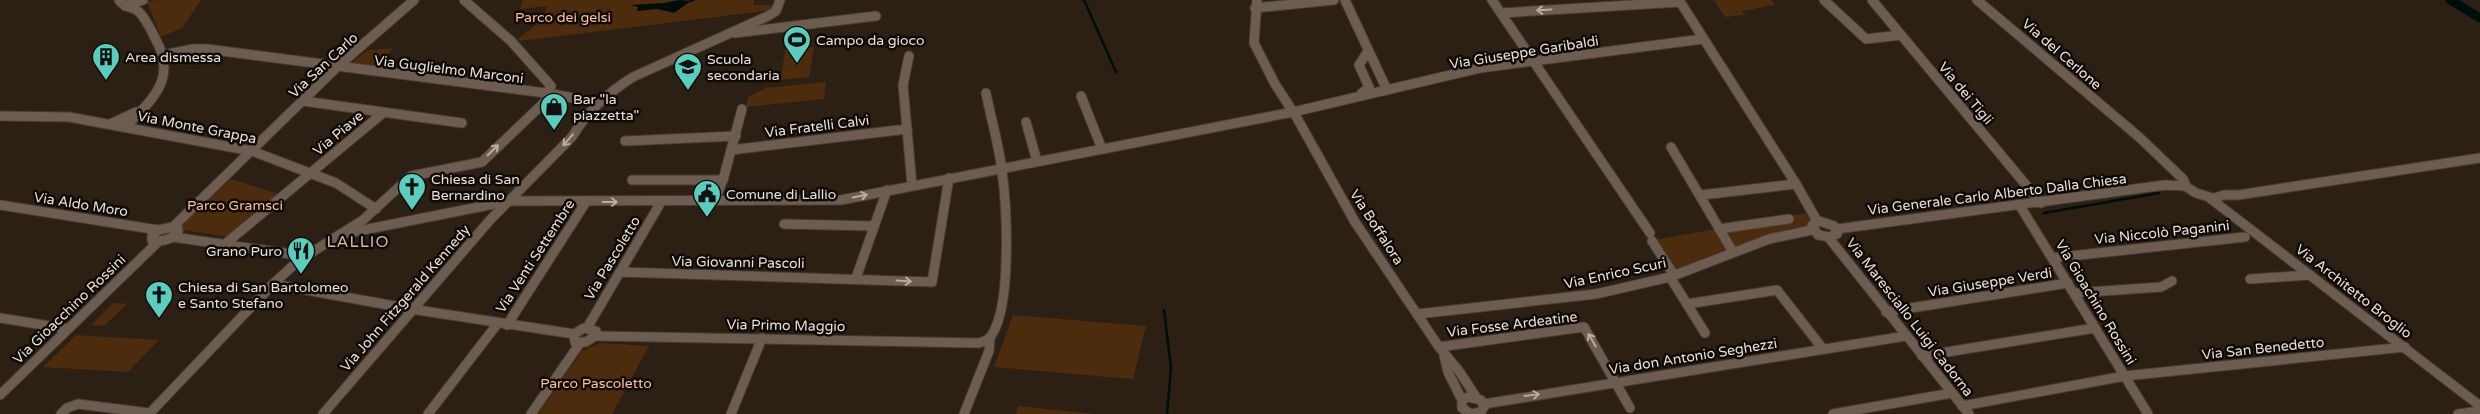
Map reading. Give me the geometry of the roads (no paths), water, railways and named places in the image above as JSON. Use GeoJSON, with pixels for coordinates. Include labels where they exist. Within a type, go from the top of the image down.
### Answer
{"type":"FeatureCollection","features":[{"type":"Feature","properties":{"kind":"street","name":"Via San Carlo"},"geometry":{"type":"LineString","coordinates":[[252,151],[338,67],[414,0]]}},
{"type":"Feature","properties":{"kind":"street"},"geometry":{"type":"LineString","coordinates":[[61,414],[67,408],[78,404],[149,414],[273,284],[298,261],[342,234],[376,209],[411,176],[482,162],[550,94],[551,86],[512,41],[464,0]]}},
{"type":"Feature","properties":{"kind":"street","name":"Via John Fitzgerald Kennedy"},"geometry":{"type":"LineString","coordinates":[[323,414],[411,309],[509,201],[572,138],[581,122],[599,103],[633,77],[776,11],[780,0]]}},
{"type":"Feature","properties":{"kind":"street"},"geometry":{"type":"LineString","coordinates":[[1256,4],[1334,0]]}},
{"type":"Feature","properties":{"kind":"street"},"geometry":{"type":"LineString","coordinates":[[1345,0],[1386,90]]}},
{"type":"Feature","properties":{"kind":"street"},"geometry":{"type":"LineString","coordinates":[[1492,0],[1651,237],[1687,304],[1706,333]]}},
{"type":"Feature","properties":{"kind":"street"},"geometry":{"type":"LineString","coordinates":[[1824,0],[1866,39],[1900,35]]}},
{"type":"Feature","properties":{"kind":"street","name":"Via dei Tigli"},"geometry":{"type":"LineString","coordinates":[[1872,0],[2041,202]]}},
{"type":"Feature","properties":{"kind":"street","name":"Via del Cerlone"},"geometry":{"type":"LineString","coordinates":[[1977,0],[2128,129],[2175,179],[2186,186]]}},
{"type":"Feature","properties":{"kind":"street"},"geometry":{"type":"LineString","coordinates":[[121,2],[143,1],[138,11]]}},
{"type":"Feature","properties":{"kind":"street"},"geometry":{"type":"LineString","coordinates":[[1501,13],[1679,1],[1702,40],[1796,184],[1815,225]]}},
{"type":"Feature","properties":{"kind":"street"},"geometry":{"type":"LineString","coordinates":[[121,2],[138,11],[164,55],[167,74],[152,100],[126,127]]}},
{"type":"Feature","properties":{"kind":"street","name":"Via Boffalora"},"geometry":{"type":"LineString","coordinates":[[1256,4],[1254,43],[1274,84],[1293,112],[1355,222],[1441,350],[1459,371],[1479,409]]}},
{"type":"Feature","properties":{"kind":"street"},"geometry":{"type":"LineString","coordinates":[[728,33],[876,16]]}},
{"type":"Feature","properties":{"kind":"street","name":"Via Giuseppe Garibaldi"},"geometry":{"type":"LineString","coordinates":[[509,201],[714,202],[841,200],[1293,112],[1480,68],[1702,40]]}},
{"type":"Feature","properties":{"kind":"street","name":"Via Guglielmo Marconi"},"geometry":{"type":"LineString","coordinates":[[164,55],[194,49],[207,49],[550,94],[599,103]]}},
{"type":"Feature","properties":{"kind":"street"},"geometry":{"type":"LineString","coordinates":[[1356,97],[1369,87],[1359,65],[1368,51]]}},
{"type":"Feature","properties":{"kind":"street"},"geometry":{"type":"LineString","coordinates":[[909,56],[903,86],[912,185]]}},
{"type":"Feature","properties":{"kind":"street"},"geometry":{"type":"LineString","coordinates":[[964,414],[989,351],[990,338],[1002,309],[1006,246],[1002,168],[986,92]]}},
{"type":"Feature","properties":{"kind":"street"},"geometry":{"type":"LineString","coordinates":[[1081,96],[1102,149]]}},
{"type":"Feature","properties":{"kind":"street","name":"Via Piave"},"geometry":{"type":"LineString","coordinates":[[303,101],[462,123]]}},
{"type":"Feature","properties":{"kind":"street"},"geometry":{"type":"LineString","coordinates":[[714,202],[723,180],[742,108]]}},
{"type":"Feature","properties":{"kind":"street"},"geometry":{"type":"LineString","coordinates":[[110,124],[143,109]]}},
{"type":"Feature","properties":{"kind":"street","name":"Via Piave"},"geometry":{"type":"LineString","coordinates":[[226,244],[383,113]]}},
{"type":"Feature","properties":{"kind":"street","name":"Via Monte Grappa"},"geometry":{"type":"LineString","coordinates":[[0,116],[69,117],[252,151],[336,183],[376,209]]}},
{"type":"Feature","properties":{"kind":"street"},"geometry":{"type":"LineString","coordinates":[[1026,122],[1038,161]]}},
{"type":"Feature","properties":{"kind":"street","name":"Via Fratelli Calvi"},"geometry":{"type":"LineString","coordinates":[[731,150],[907,129]]}},
{"type":"Feature","properties":{"kind":"street"},"geometry":{"type":"LineString","coordinates":[[625,140],[736,136]]}},
{"type":"Feature","properties":{"kind":"street"},"geometry":{"type":"LineString","coordinates":[[1671,147],[1733,252]]}},
{"type":"Feature","properties":{"kind":"street"},"geometry":{"type":"LineString","coordinates":[[173,232],[252,151]]}},
{"type":"Feature","properties":{"kind":"street"},"geometry":{"type":"LineString","coordinates":[[2186,186],[2211,199],[2230,198],[2238,195],[2480,158]]}},
{"type":"Feature","properties":{"kind":"street","name":"Via Giovanni Pascoli"},"geometry":{"type":"LineString","coordinates":[[620,272],[856,278],[932,282],[949,178]]}},
{"type":"Feature","properties":{"kind":"street"},"geometry":{"type":"LineString","coordinates":[[632,180],[723,180]]}},
{"type":"Feature","properties":{"kind":"street"},"geometry":{"type":"LineString","coordinates":[[1701,195],[1796,184]]}},
{"type":"Feature","properties":{"kind":"street","name":"Via Generale Carlo Alberto Dalla Chiesa"},"geometry":{"type":"LineString","coordinates":[[1837,229],[2160,187],[2180,189],[2186,186]]}},
{"type":"Feature","properties":{"kind":"street"},"geometry":{"type":"LineString","coordinates":[[856,278],[887,190]]}},
{"type":"Feature","properties":{"kind":"street","name":"Via Architetto Broglio"},"geometry":{"type":"LineString","coordinates":[[2211,199],[2480,406]]}},
{"type":"Feature","properties":{"kind":"street"},"geometry":{"type":"LineString","coordinates":[[342,234],[509,201]]}},
{"type":"Feature","properties":{"kind":"street","name":"Via Venti Settembre"},"geometry":{"type":"LineString","coordinates":[[428,414],[502,324],[586,202]]}},
{"type":"Feature","properties":{"kind":"street","name":"Via Pascoletto"},"geometry":{"type":"LineString","coordinates":[[587,328],[661,202]]}},
{"type":"Feature","properties":{"kind":"street","name":"Via Aldo Moro"},"geometry":{"type":"LineString","coordinates":[[0,204],[173,232],[226,244],[291,254],[297,256],[298,261]]}},
{"type":"Feature","properties":{"kind":"street","name":"Via Gioachino Rossini"},"geometry":{"type":"LineString","coordinates":[[2020,206],[2148,414]]}},
{"type":"Feature","properties":{"kind":"street"},"geometry":{"type":"LineString","coordinates":[[1719,229],[1789,219]]}},
{"type":"Feature","properties":{"kind":"street","name":"Via Maresciallo Luigi Cadorna"},"geometry":{"type":"LineString","coordinates":[[1829,238],[1836,236],[1837,229],[1830,223],[1815,225],[1817,234],[1829,238],[1861,276],[1886,312],[1965,410]]}},
{"type":"Feature","properties":{"kind":"street"},"geometry":{"type":"LineString","coordinates":[[784,224],[874,226]]}},
{"type":"Feature","properties":{"kind":"street","name":"Via Enrico Scuri"},"geometry":{"type":"LineString","coordinates":[[1418,314],[1596,294],[1672,276],[1769,239],[1815,225]]}},
{"type":"Feature","properties":{"kind":"street"},"geometry":{"type":"LineString","coordinates":[[158,230],[152,236],[152,240],[158,242]]}},
{"type":"Feature","properties":{"kind":"street","name":"Via Aldo Moro"},"geometry":{"type":"LineString","coordinates":[[158,242],[173,232]]}},
{"type":"Feature","properties":{"kind":"street","name":"Via Niccolò Paganini"},"geometry":{"type":"LineString","coordinates":[[2052,258],[2245,237]]}},
{"type":"Feature","properties":{"kind":"street","name":"Via Gioacchino Rossini"},"geometry":{"type":"LineString","coordinates":[[0,395],[158,242]]}},
{"type":"Feature","properties":{"kind":"street"},"geometry":{"type":"LineString","coordinates":[[2250,279],[2310,275]]}},
{"type":"Feature","properties":{"kind":"street"},"geometry":{"type":"LineString","coordinates":[[2074,293],[2161,288],[2172,282]]}},
{"type":"Feature","properties":{"kind":"street","name":"Via Giuseppe Verdi"},"geometry":{"type":"LineString","coordinates":[[1886,312],[2068,283]]}},
{"type":"Feature","properties":{"kind":"street"},"geometry":{"type":"LineString","coordinates":[[273,284],[577,339],[590,340],[595,336],[596,331],[587,328],[577,339],[531,414]]}},
{"type":"Feature","properties":{"kind":"street"},"geometry":{"type":"LineString","coordinates":[[1687,304],[1777,290],[1823,349]]}},
{"type":"Feature","properties":{"kind":"street"},"geometry":{"type":"LineString","coordinates":[[0,318],[68,329]]}},
{"type":"Feature","properties":{"kind":"street","name":"Via Fosse Ardeatine"},"geometry":{"type":"LineString","coordinates":[[1441,350],[1584,327],[1616,383]]}},
{"type":"Feature","properties":{"kind":"street"},"geometry":{"type":"LineString","coordinates":[[1922,356],[2096,328]]}},
{"type":"Feature","properties":{"kind":"street","name":"Via Primo Maggio"},"geometry":{"type":"LineString","coordinates":[[595,336],[978,343]]}},
{"type":"Feature","properties":{"kind":"street","name":"Via don Antonio Seghezzi"},"geometry":{"type":"LineString","coordinates":[[1479,409],[1512,398],[1906,336]]}},
{"type":"Feature","properties":{"kind":"street"},"geometry":{"type":"LineString","coordinates":[[731,414],[762,338]]}},
{"type":"Feature","properties":{"kind":"street"},"geometry":{"type":"LineString","coordinates":[[984,362],[978,343],[990,338]]}},
{"type":"Feature","properties":{"kind":"street","name":"Via San Benedetto"},"geometry":{"type":"LineString","coordinates":[[1965,410],[2125,376],[2405,348]]}},
{"type":"Feature","properties":{"kind":"street","name":"Via Boffalora"},"geometry":{"type":"LineString","coordinates":[[1441,350],[1463,408]]}},
{"type":"Feature","properties":{"kind":"street"},"geometry":{"type":"LineString","coordinates":[[1616,383],[1630,408]]}},
{"type":"Feature","properties":{"kind":"street"},"geometry":{"type":"LineString","coordinates":[[1833,414],[1952,393]]}},
{"type":"Feature","properties":{"kind":"street"},"geometry":{"type":"LineString","coordinates":[[1468,397],[1479,409],[1468,413],[1463,408],[1468,397]]}},
{"type":"Feature","properties":{"kind":"street"},"geometry":{"type":"LineString","coordinates":[[2458,414],[2480,411]]}},
{"type":"Feature","properties":{"kind":"waterway"},"geometry":{"type":"LineString","coordinates":[[1084,0],[1116,72]]}},
{"type":"Feature","properties":{"kind":"waterway"},"geometry":{"type":"LineString","coordinates":[[2450,0],[2480,18]]}},
{"type":"Feature","properties":{"kind":"waterway"},"geometry":{"type":"LineString","coordinates":[[2044,213],[2159,193]]}},
{"type":"Feature","properties":{"kind":"waterway"},"geometry":{"type":"LineString","coordinates":[[1164,310],[1171,368],[1167,414]]}},
{"type":"Feature","properties":{"kind":"place","name":"Campo da gioco"},"geometry":{"type":"Point","coordinates":[797,64]}},
{"type":"Feature","properties":{"kind":"place","name":"Area dismessa"},"geometry":{"type":"Point","coordinates":[106,81]}},
{"type":"Feature","properties":{"kind":"place","name":"Scuola secondaria"},"geometry":{"type":"Point","coordinates":[688,91]}},
{"type":"Feature","properties":{"kind":"place","name":"Bar \"la piazzetta\""},"geometry":{"type":"Point","coordinates":[554,131]}},
{"type":"Feature","properties":{"kind":"place","name":"Chiesa di San Bernardino"},"geometry":{"type":"Point","coordinates":[412,211]}},
{"type":"Feature","properties":{"kind":"place","name":"Comune di Lallio"},"geometry":{"type":"Point","coordinates":[707,218]}},
{"type":"Feature","properties":{"kind":"place","name":"Grano Puro"},"geometry":{"type":"Point","coordinates":[301,275]}},
{"type":"Feature","properties":{"kind":"place","name":"Chiesa di San Bartolomeo e Santo Stefano"},"geometry":{"type":"Point","coordinates":[159,319]}},
{"type":"Feature","properties":{"kind":"district","name":"LALLIO"},"geometry":{"type":"Point","coordinates":[358,241]}},
{"type":"Feature","properties":{"kind":"park label","name":"Parco dei gelsi"},"geometry":{"type":"Point","coordinates":[563,17]}},
{"type":"Feature","properties":{"kind":"park label","name":"Parco Gramsci"},"geometry":{"type":"Point","coordinates":[235,205]}},
{"type":"Feature","properties":{"kind":"park label","name":"Parco Pascoletto"},"geometry":{"type":"Point","coordinates":[596,383]}}]}
